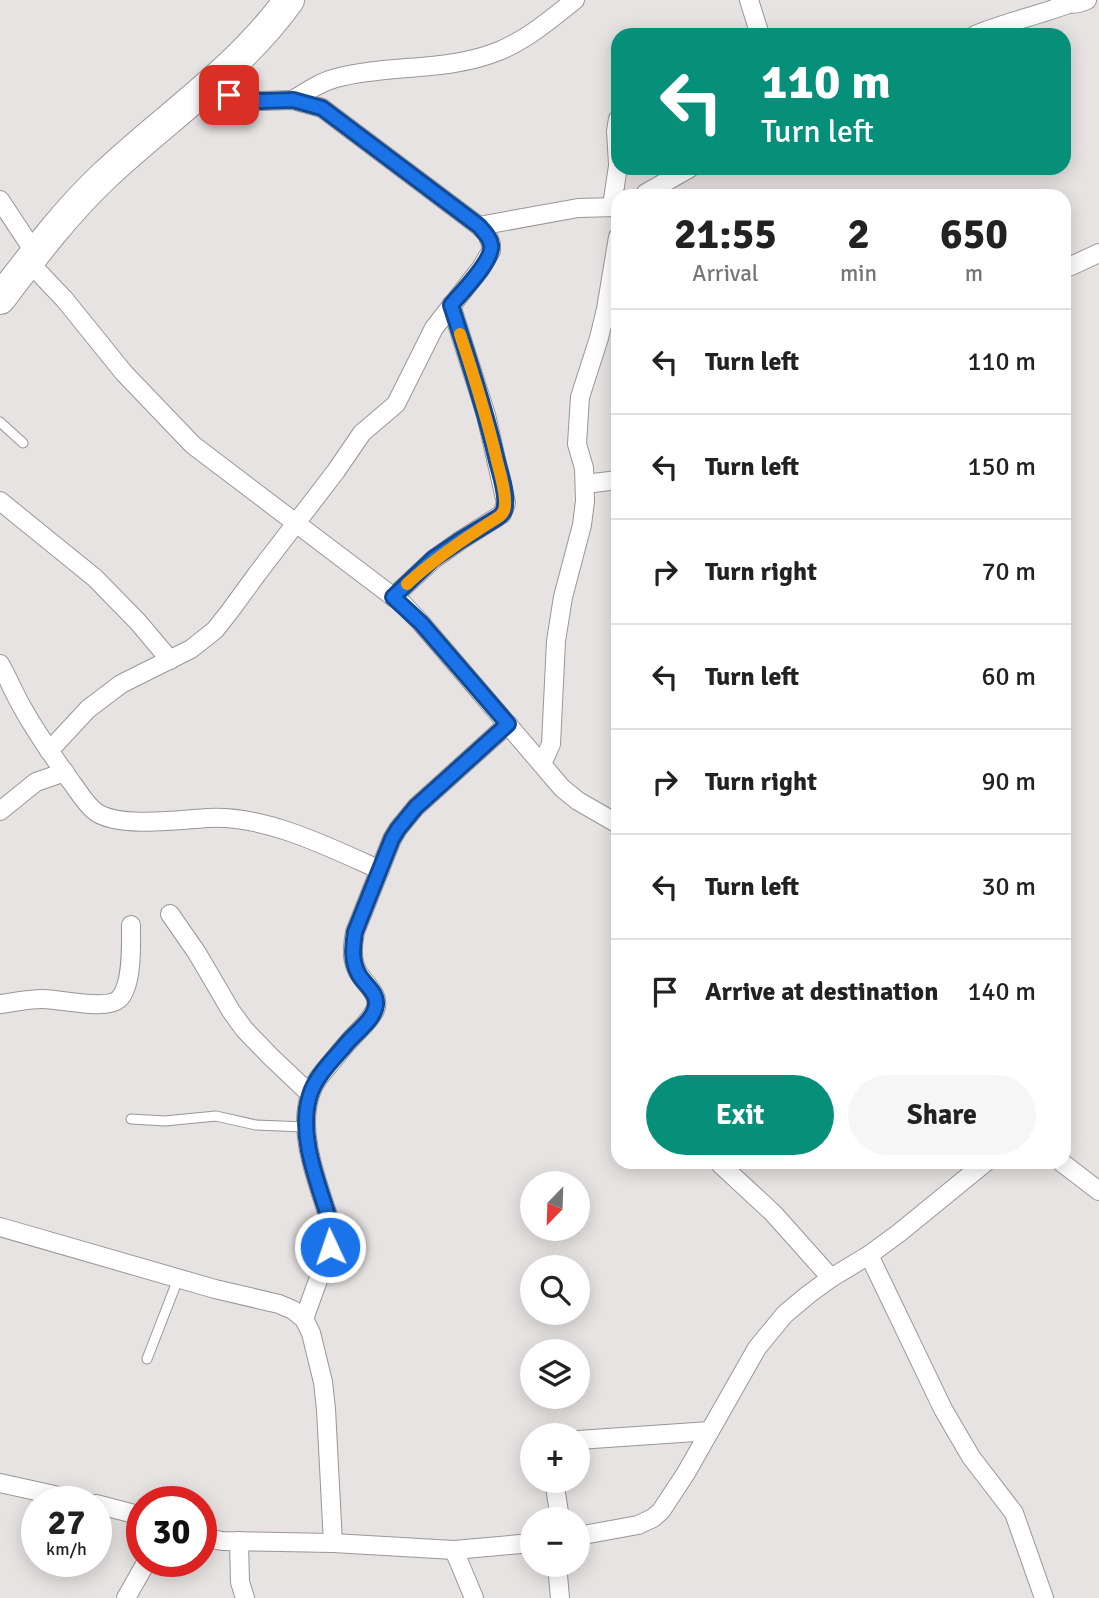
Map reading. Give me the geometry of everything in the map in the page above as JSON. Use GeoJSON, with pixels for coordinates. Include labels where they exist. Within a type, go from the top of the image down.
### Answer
{"type":"FeatureCollection","features":[{"type":"Feature","properties":{"kind":"highway"},"geometry":{"type":"LineString","coordinates":[[0,299],[32,257],[102,178],[209,86],[264,32],[289,0]]}},
{"type":"Feature","properties":{"kind":"street"},"geometry":{"type":"LineString","coordinates":[[293,100],[333,79],[354,74],[453,62],[499,51],[533,32],[575,0]]}},
{"type":"Feature","properties":{"kind":"street"},"geometry":{"type":"LineString","coordinates":[[749,0],[758,28]]}},
{"type":"Feature","properties":{"kind":"street"},"geometry":{"type":"LineString","coordinates":[[992,28],[1045,13],[1064,2],[1078,5],[1087,0]]}},
{"type":"Feature","properties":{"kind":"street"},"geometry":{"type":"LineString","coordinates":[[49,751],[88,709],[121,684],[191,649],[215,630],[362,433],[396,404],[434,328],[491,251],[491,244],[479,226],[322,108],[293,100],[243,99],[209,86]]}},
{"type":"Feature","properties":{"kind":"street"},"geometry":{"type":"LineString","coordinates":[[654,189],[677,175]]}},
{"type":"Feature","properties":{"kind":"street"},"geometry":{"type":"LineString","coordinates":[[0,200],[32,257],[65,300],[124,373],[180,432],[393,597],[421,623],[562,788],[578,801],[611,820]]}},
{"type":"Feature","properties":{"kind":"street"},"geometry":{"type":"LineString","coordinates":[[479,226],[578,208],[611,206]]}},
{"type":"Feature","properties":{"kind":"street"},"geometry":{"type":"LineString","coordinates":[[1071,266],[1099,253]]}},
{"type":"Feature","properties":{"kind":"street"},"geometry":{"type":"LineString","coordinates":[[542,764],[551,744],[556,641],[563,597],[582,524],[584,468],[577,444],[580,397],[599,338],[611,279]]}},
{"type":"Feature","properties":{"kind":"street"},"geometry":{"type":"LineString","coordinates":[[393,597],[433,559],[502,514],[506,503],[486,415],[451,305]]}},
{"type":"Feature","properties":{"kind":"street"},"geometry":{"type":"LineString","coordinates":[[585,484],[611,481]]}},
{"type":"Feature","properties":{"kind":"street"},"geometry":{"type":"LineString","coordinates":[[0,501],[95,578],[170,660]]}},
{"type":"Feature","properties":{"kind":"street"},"geometry":{"type":"LineString","coordinates":[[0,664],[20,705],[49,751],[93,810],[107,817],[130,821],[169,822],[210,818],[251,821],[304,837],[380,870]]}},
{"type":"Feature","properties":{"kind":"street"},"geometry":{"type":"LineString","coordinates":[[304,1320],[332,1237],[305,1127],[310,1094],[318,1079],[368,1021],[377,1000],[354,965],[352,948],[355,932],[398,829],[416,807],[508,724]]}},
{"type":"Feature","properties":{"kind":"street"},"geometry":{"type":"LineString","coordinates":[[0,811],[36,782],[65,772]]}},
{"type":"Feature","properties":{"kind":"street"},"geometry":{"type":"LineString","coordinates":[[170,914],[244,1029],[310,1094]]}},
{"type":"Feature","properties":{"kind":"street"},"geometry":{"type":"LineString","coordinates":[[0,1004],[45,998],[102,1004],[118,999],[125,988],[129,970],[131,925]]}},
{"type":"Feature","properties":{"kind":"street"},"geometry":{"type":"LineString","coordinates":[[725,1169],[773,1213],[831,1278]]}},
{"type":"Feature","properties":{"kind":"street"},"geometry":{"type":"LineString","coordinates":[[590,1534],[638,1525],[661,1511],[686,1474],[757,1348],[785,1314],[831,1278],[869,1255],[977,1169]]}},
{"type":"Feature","properties":{"kind":"street"},"geometry":{"type":"LineString","coordinates":[[1070,1169],[1099,1191]]}},
{"type":"Feature","properties":{"kind":"street"},"geometry":{"type":"LineString","coordinates":[[0,1227],[178,1279],[279,1304],[293,1310],[304,1320],[311,1333],[323,1382],[333,1543]]}},
{"type":"Feature","properties":{"kind":"street"},"geometry":{"type":"LineString","coordinates":[[869,1255],[943,1409],[971,1457],[1014,1513],[1044,1598]]}},
{"type":"Feature","properties":{"kind":"street"},"geometry":{"type":"LineString","coordinates":[[590,1439],[710,1431]]}},
{"type":"Feature","properties":{"kind":"street"},"geometry":{"type":"LineString","coordinates":[[0,1483],[21,1488]]}},
{"type":"Feature","properties":{"kind":"street"},"geometry":{"type":"LineString","coordinates":[[217,1540],[454,1550],[520,1545]]}},
{"type":"Feature","properties":{"kind":"street"},"geometry":{"type":"LineString","coordinates":[[239,1541],[240,1582],[245,1598]]}},
{"type":"Feature","properties":{"kind":"street"},"geometry":{"type":"LineString","coordinates":[[454,1550],[474,1598]]}},
{"type":"Feature","properties":{"kind":"street"},"geometry":{"type":"LineString","coordinates":[[126,1598],[137,1577]]}},
{"type":"Feature","properties":{"kind":"street"},"geometry":{"type":"LineString","coordinates":[[558,1577],[560,1598]]}},
{"type":"Feature","properties":{"kind":"lane"},"geometry":{"type":"LineString","coordinates":[[0,422],[23,443]]}},
{"type":"Feature","properties":{"kind":"lane"},"geometry":{"type":"LineString","coordinates":[[131,1119],[165,1121],[216,1116],[256,1125],[305,1127]]}},
{"type":"Feature","properties":{"kind":"lane"},"geometry":{"type":"LineString","coordinates":[[147,1359],[178,1279]]}},
{"type":"Feature","properties":{"kind":"slow traffic"},"geometry":{"type":"LineString","coordinates":[[407,584],[433,559],[497,518],[505,509],[500,473],[486,415],[460,334]]}},
{"type":"Feature","properties":{"kind":"route"},"geometry":{"type":"LineString","coordinates":[[229,95],[261,101],[293,100],[322,108],[479,226],[491,244],[486,261],[451,305],[486,415],[500,473],[505,509],[497,518],[433,559],[393,597],[421,623],[508,724],[416,807],[398,829],[355,932],[352,948],[354,965],[377,1000],[375,1009],[368,1021],[318,1079],[310,1094],[305,1127],[331,1225],[330,1247]]}}]}
